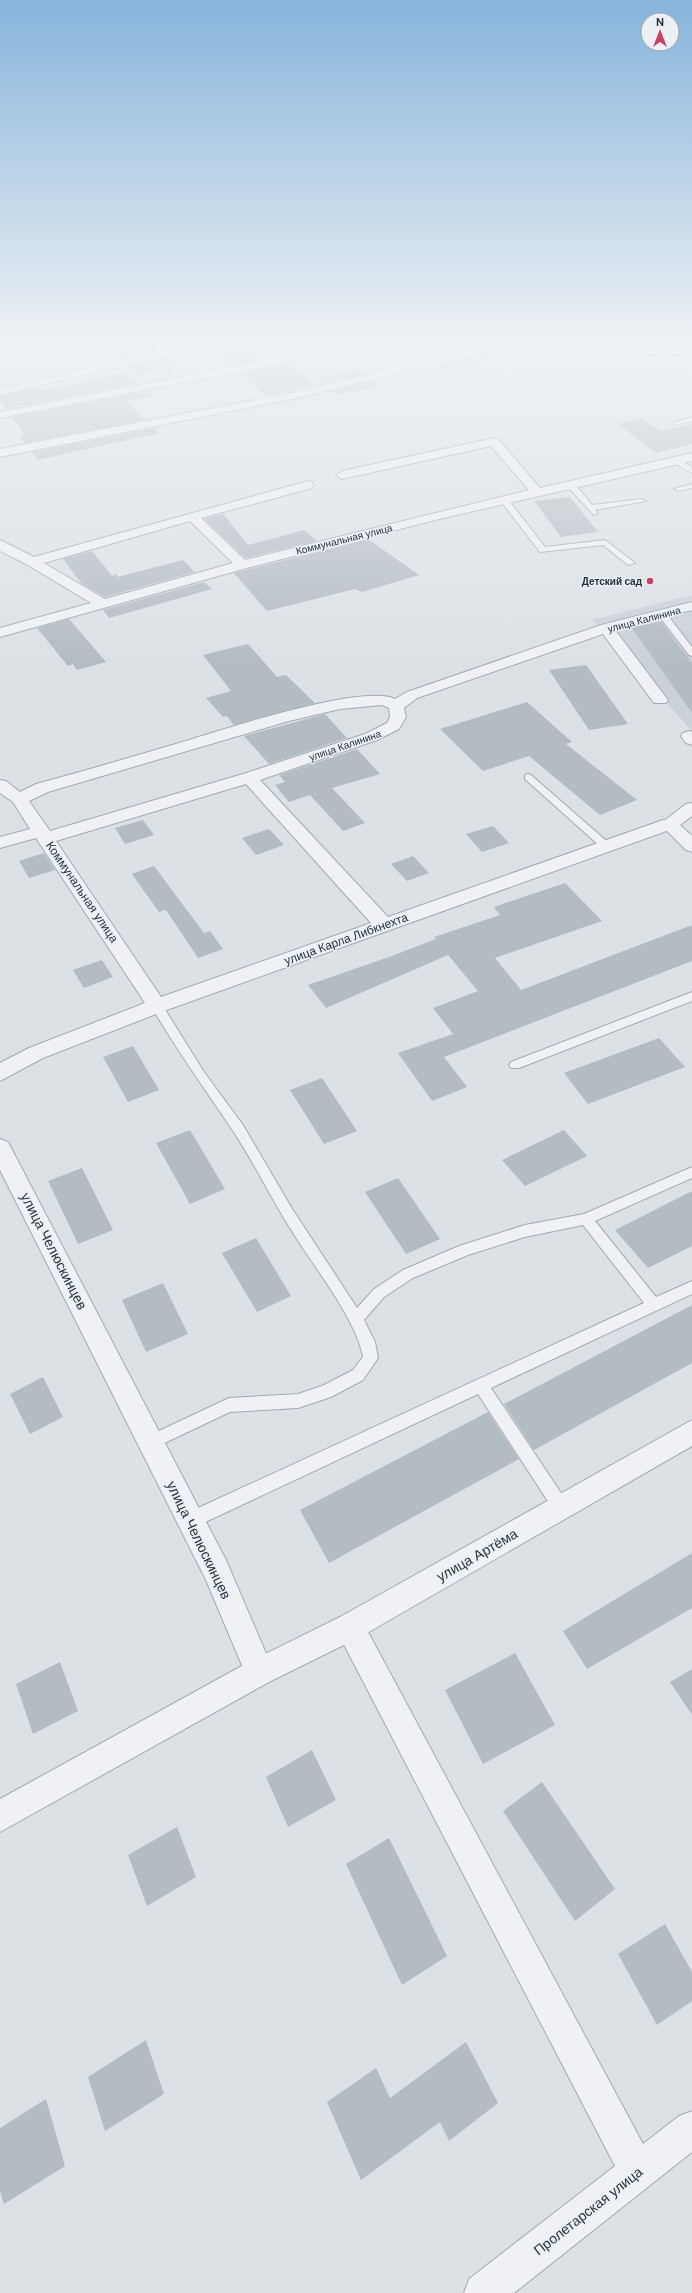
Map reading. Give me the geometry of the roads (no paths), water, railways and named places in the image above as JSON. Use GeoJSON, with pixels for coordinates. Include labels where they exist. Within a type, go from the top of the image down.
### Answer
{"type":"FeatureCollection","features":[{"type":"Feature","properties":{"kind":"street"},"geometry":{"type":"LineString","coordinates":[[0,453],[10,451]]}},
{"type":"Feature","properties":{"kind":"street"},"geometry":{"type":"LineString","coordinates":[[342,476],[454,451]]}},
{"type":"Feature","properties":{"kind":"street"},"geometry":{"type":"LineString","coordinates":[[502,451],[537,492]]}},
{"type":"Feature","properties":{"kind":"street","name":"Коммунальная улица"},"geometry":{"type":"LineString","coordinates":[[0,633],[242,565],[570,484],[692,457]]}},
{"type":"Feature","properties":{"kind":"street"},"geometry":{"type":"LineString","coordinates":[[33,562],[192,516],[308,485]]}},
{"type":"Feature","properties":{"kind":"street"},"geometry":{"type":"LineString","coordinates":[[192,516],[242,565]]}},
{"type":"Feature","properties":{"kind":"street"},"geometry":{"type":"LineString","coordinates":[[0,544],[10,552],[33,562],[104,604]]}},
{"type":"Feature","properties":{"kind":"street","name":"улица Калинина"},"geometry":{"type":"LineString","coordinates":[[0,843],[43,835],[249,778],[384,732],[393,726],[398,717],[396,706],[412,695],[606,628],[692,606]]}},
{"type":"Feature","properties":{"kind":"street"},"geometry":{"type":"LineString","coordinates":[[606,628],[660,700]]}},
{"type":"Feature","properties":{"kind":"street"},"geometry":{"type":"LineString","coordinates":[[19,799],[42,788],[292,715],[340,704],[375,699],[384,700],[396,706]]}},
{"type":"Feature","properties":{"kind":"street"},"geometry":{"type":"LineString","coordinates":[[249,778],[384,925]]}},
{"type":"Feature","properties":{"kind":"street","name":"Коммунальная улица"},"geometry":{"type":"LineString","coordinates":[[0,785],[19,799],[157,1006]]}},
{"type":"Feature","properties":{"kind":"street","name":"улица Карла Либкнехта"},"geometry":{"type":"LineString","coordinates":[[0,1073],[36,1053],[157,1006],[669,824],[692,808]]}},
{"type":"Feature","properties":{"kind":"street"},"geometry":{"type":"LineString","coordinates":[[669,824],[692,846]]}},
{"type":"Feature","properties":{"kind":"street","name":"улица Челюскинцев"},"geometry":{"type":"LineString","coordinates":[[0,1148],[216,1570],[259,1672]]}},
{"type":"Feature","properties":{"kind":"street","name":"улица Артёма"},"geometry":{"type":"LineString","coordinates":[[259,1672],[350,1627],[692,1432]]}},
{"type":"Feature","properties":{"kind":"street"},"geometry":{"type":"LineString","coordinates":[[350,1627],[638,2172]]}},
{"type":"Feature","properties":{"kind":"street"},"geometry":{"type":"LineString","coordinates":[[0,1816],[259,1672]]}},
{"type":"Feature","properties":{"kind":"street","name":"Пролетарская улица"},"geometry":{"type":"LineString","coordinates":[[483,2293],[692,2129]]}},
{"type":"Feature","properties":{"kind":"lane"},"geometry":{"type":"LineString","coordinates":[[677,461],[692,471]]}},
{"type":"Feature","properties":{"kind":"lane"},"geometry":{"type":"LineString","coordinates":[[570,484],[592,510],[642,501]]}},
{"type":"Feature","properties":{"kind":"lane"},"geometry":{"type":"LineString","coordinates":[[678,489],[692,486]]}},
{"type":"Feature","properties":{"kind":"lane"},"geometry":{"type":"LineString","coordinates":[[504,500],[543,550],[605,542],[631,563]]}},
{"type":"Feature","properties":{"kind":"lane"},"geometry":{"type":"LineString","coordinates":[[662,614],[692,653]]}},
{"type":"Feature","properties":{"kind":"lane"},"geometry":{"type":"LineString","coordinates":[[528,777],[607,847]]}},
{"type":"Feature","properties":{"kind":"lane"},"geometry":{"type":"LineString","coordinates":[[515,1065],[692,996]]}},
{"type":"Feature","properties":{"kind":"lane"},"geometry":{"type":"LineString","coordinates":[[151,1442],[229,1405],[298,1401],[326,1392],[358,1375],[371,1358],[368,1342],[356,1319],[283,1205],[238,1128],[200,1075],[157,1006]]}},
{"type":"Feature","properties":{"kind":"lane"},"geometry":{"type":"LineString","coordinates":[[356,1319],[380,1293],[408,1274],[464,1250],[525,1231],[586,1219],[692,1172]]}},
{"type":"Feature","properties":{"kind":"lane"},"geometry":{"type":"LineString","coordinates":[[586,1219],[654,1305]]}},
{"type":"Feature","properties":{"kind":"lane"},"geometry":{"type":"LineString","coordinates":[[190,1520],[692,1287]]}},
{"type":"Feature","properties":{"kind":"lane"},"geometry":{"type":"LineString","coordinates":[[481,1385],[561,1507]]}},
{"type":"Feature","properties":{"kind":"place","name":"Детский сад"},"geometry":{"type":"Point","coordinates":[650,581]}}]}
